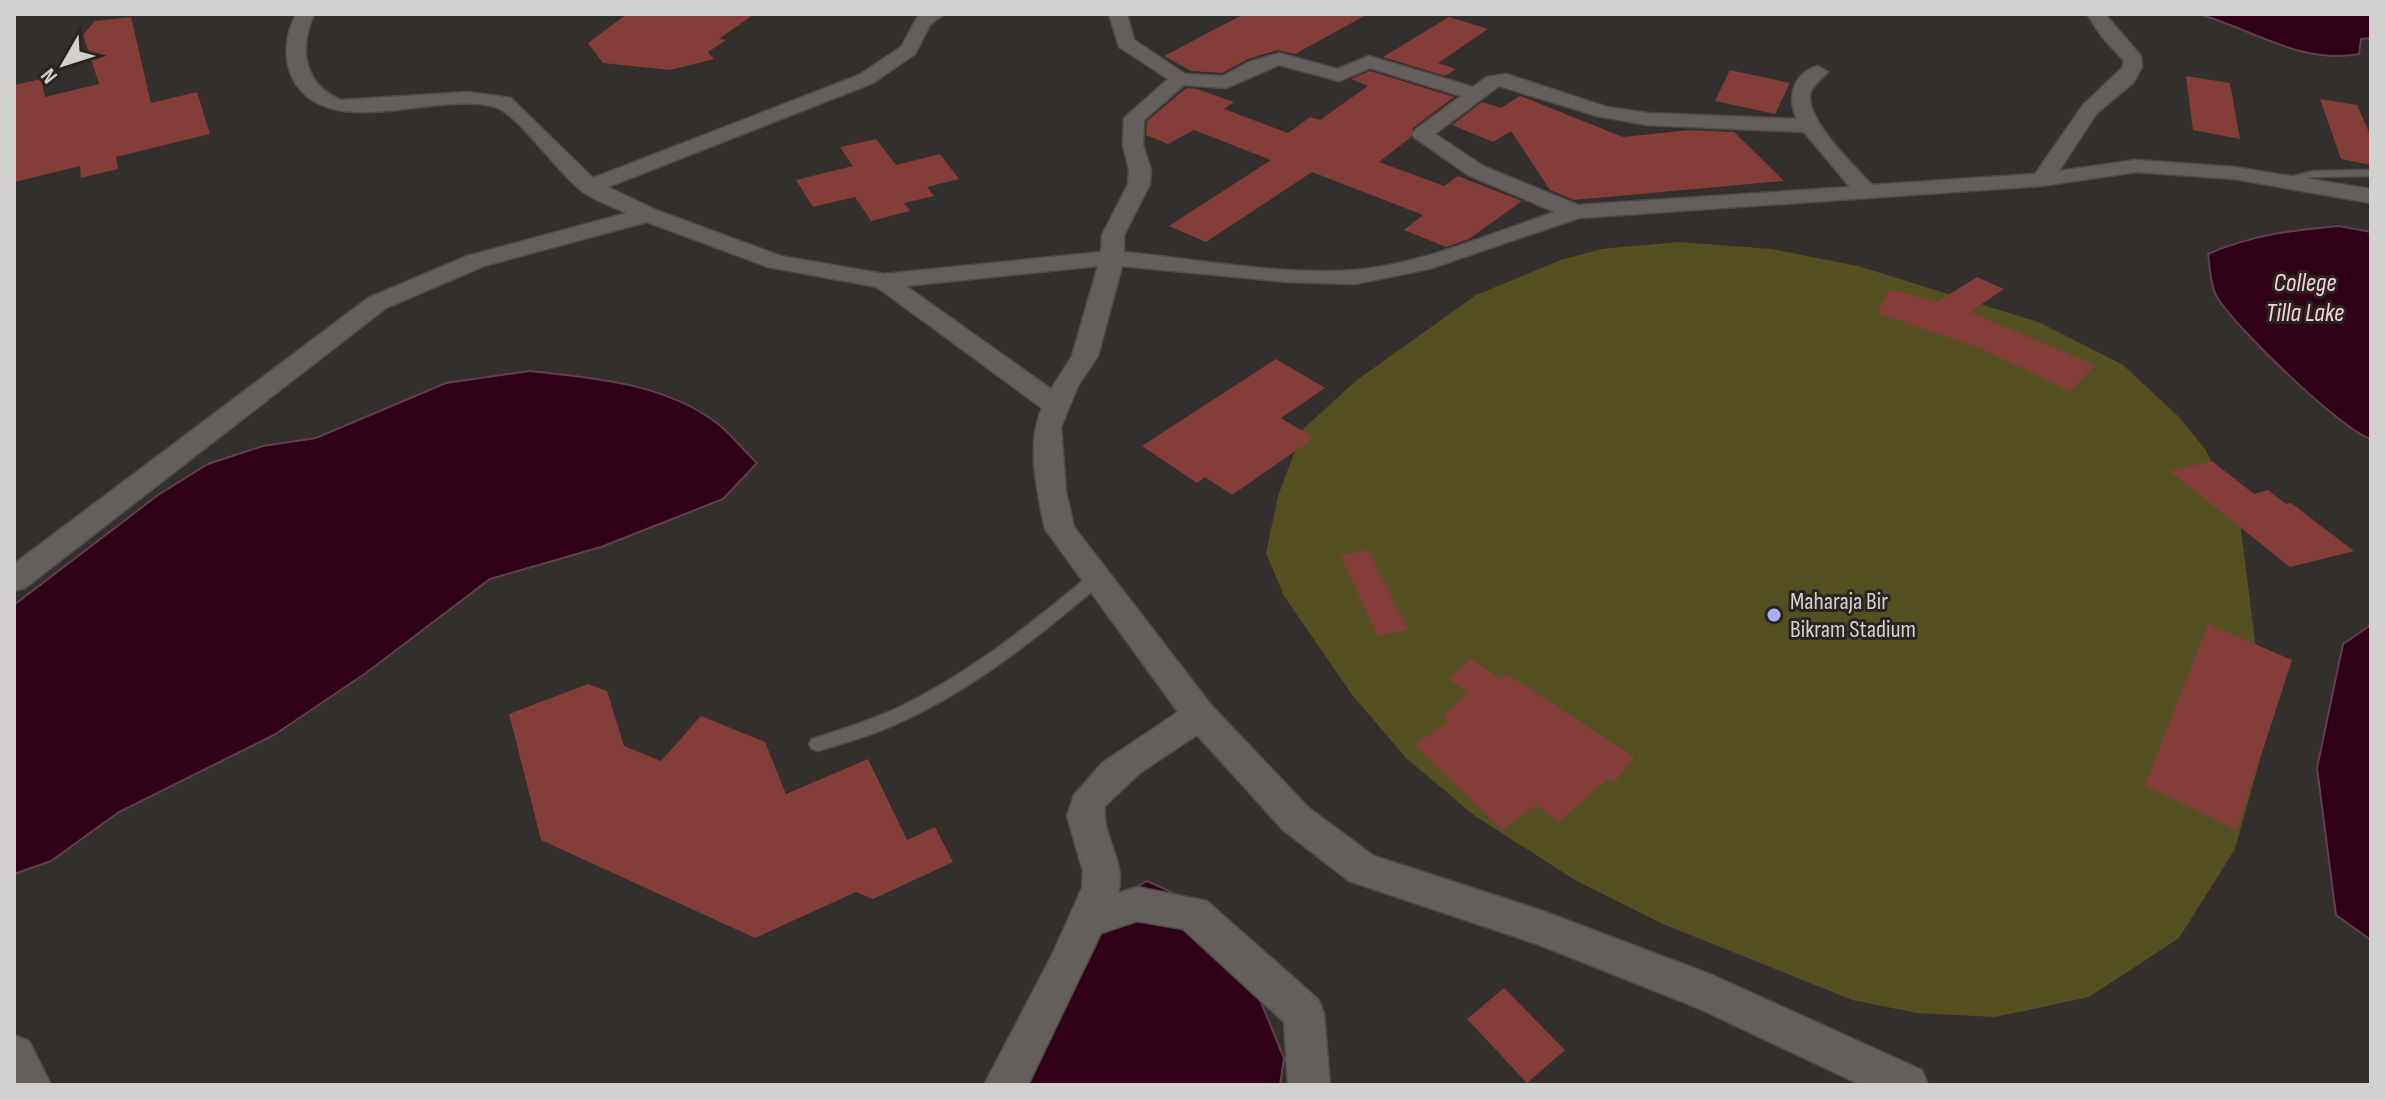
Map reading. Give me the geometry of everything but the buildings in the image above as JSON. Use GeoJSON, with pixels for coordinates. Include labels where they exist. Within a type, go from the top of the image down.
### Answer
{"type":"FeatureCollection","features":[{"type":"Feature","properties":{"kind":"street"},"geometry":{"type":"LineString","coordinates":[[305,14],[294,40],[294,62],[319,100],[338,106],[468,98],[504,102],[590,187],[648,215],[776,262],[884,281],[1112,258],[1287,275],[1355,277],[1421,264],[1576,212],[2041,180],[2136,166],[2175,167],[2371,196]]}},
{"type":"Feature","properties":{"kind":"street"},"geometry":{"type":"LineString","coordinates":[[590,187],[866,79],[908,50],[923,22],[935,14]]}},
{"type":"Feature","properties":{"kind":"street"},"geometry":{"type":"LineString","coordinates":[[1118,14],[1125,43],[1180,79],[1226,82],[1256,66],[1279,59],[1339,75],[1369,62],[1474,94]]}},
{"type":"Feature","properties":{"kind":"street"},"geometry":{"type":"LineString","coordinates":[[2041,180],[2095,103],[2134,69],[2134,60],[2108,33],[2096,14]]}},
{"type":"Feature","properties":{"kind":"street"},"geometry":{"type":"LineString","coordinates":[[1818,72],[1802,88],[1800,105],[1810,126],[1867,193]]}},
{"type":"Feature","properties":{"kind":"street"},"geometry":{"type":"LineString","coordinates":[[1180,79],[1134,118],[1133,145],[1140,170],[1139,184],[1113,235],[1112,258],[1085,356],[1056,405],[1047,427],[1052,492],[1060,529],[1096,579],[1200,716],[1296,819],[1362,869],[1540,928],[1712,994],[1907,1085]]}},
{"type":"Feature","properties":{"kind":"street"},"geometry":{"type":"LineString","coordinates":[[1576,212],[1468,167],[1442,153],[1422,134],[1474,94],[1498,80],[1604,112],[1647,119],[1810,126]]}},
{"type":"Feature","properties":{"kind":"street"},"geometry":{"type":"LineString","coordinates":[[14,580],[377,303],[419,280],[506,251],[648,215]]}},
{"type":"Feature","properties":{"kind":"street"},"geometry":{"type":"LineString","coordinates":[[884,281],[1056,405]]}},
{"type":"Feature","properties":{"kind":"street"},"geometry":{"type":"LineString","coordinates":[[1005,1085],[1061,987],[1101,885],[1102,874],[1085,822],[1086,808],[1092,795],[1110,778],[1200,716]]}},
{"type":"Feature","properties":{"kind":"street"},"geometry":{"type":"LineString","coordinates":[[1087,920],[1137,904],[1193,913],[1304,1013],[1309,1085]]}},
{"type":"Feature","properties":{"kind":"street"},"geometry":{"type":"LineString","coordinates":[[14,1055],[30,1085]]}},
{"type":"Feature","properties":{"kind":"lane"},"geometry":{"type":"LineString","coordinates":[[2278,181],[2314,174],[2371,173]]}},
{"type":"Feature","properties":{"kind":"lane"},"geometry":{"type":"LineString","coordinates":[[818,744],[868,731],[936,698],[994,662],[1096,579]]}},
{"type":"Feature","properties":{"kind":"shaded area","name":"Maharaja Bir Bikram Stadium"},"geometry":{"type":"Polygon","coordinates":[[[1679,242],[1771,249],[1858,266],[2041,323],[2123,365],[2179,417],[2205,449],[2239,514],[2261,687],[2262,752],[2235,849],[2179,938],[2089,997],[1995,1017],[1917,1013],[1852,1000],[1663,924],[1575,880],[1475,816],[1407,759],[1353,696],[1284,596],[1266,553],[1278,496],[1303,429],[1357,380],[1476,295],[1561,260],[1601,249],[1679,242]]]}},
{"type":"Feature","properties":{"kind":"water"},"geometry":{"type":"Polygon","coordinates":[[[2198,14],[2371,14],[2371,38],[2361,39],[2359,54],[2317,54],[2277,44],[2198,14]]]}},
{"type":"Feature","properties":{"kind":"water","name":"College Tilla Lake"},"geometry":{"type":"Polygon","coordinates":[[[2339,226],[2371,232],[2371,439],[2336,417],[2265,352],[2217,297],[2211,276],[2208,254],[2272,234],[2339,226]]]}},
{"type":"Feature","properties":{"kind":"water"},"geometry":{"type":"Polygon","coordinates":[[[530,371],[628,385],[675,399],[718,424],[757,463],[723,499],[601,547],[490,579],[366,673],[274,735],[119,812],[51,861],[14,874],[14,605],[158,495],[208,464],[263,446],[316,438],[446,383],[530,371]]]}},
{"type":"Feature","properties":{"kind":"water"},"geometry":{"type":"Polygon","coordinates":[[[2371,625],[2371,940],[2336,915],[2317,768],[2343,644],[2371,625]]]}},
{"type":"Feature","properties":{"kind":"water"},"geometry":{"type":"Polygon","coordinates":[[[1147,881],[1189,900],[1244,961],[1284,1058],[1280,1085],[1017,1085],[1119,896],[1147,881]]]}},
{"type":"Feature","properties":{"kind":"place","name":"Maharaja Bir Bikram Stadium"},"geometry":{"type":"Point","coordinates":[1774,615]}}]}
